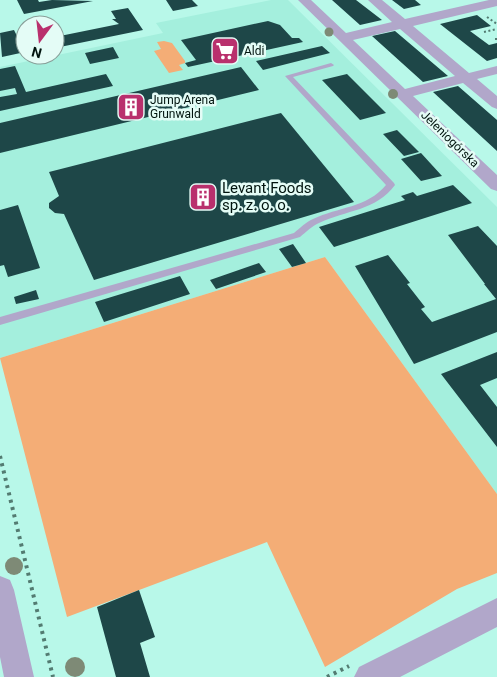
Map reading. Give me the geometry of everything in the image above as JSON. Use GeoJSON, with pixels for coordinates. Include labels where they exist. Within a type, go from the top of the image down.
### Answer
{"type":"FeatureCollection","features":[{"type":"Feature","properties":{"kind":"street","name":"Jeleniogórska"},"geometry":{"type":"LineString","coordinates":[[304,0],[497,184]]}},
{"type":"Feature","properties":{"kind":"street"},"geometry":{"type":"LineString","coordinates":[[374,0],[497,104]]}},
{"type":"Feature","properties":{"kind":"street"},"geometry":{"type":"LineString","coordinates":[[343,38],[497,2]]}},
{"type":"Feature","properties":{"kind":"street","name":"Jeleniogórska"},"geometry":{"type":"LineString","coordinates":[[402,94],[497,70]]}},
{"type":"Feature","properties":{"kind":"street"},"geometry":{"type":"LineString","coordinates":[[0,590],[19,677]]}},
{"type":"Feature","properties":{"kind":"street"},"geometry":{"type":"LineString","coordinates":[[369,677],[497,612]]}},
{"type":"Feature","properties":{"kind":"lane"},"geometry":{"type":"LineString","coordinates":[[0,321],[297,236],[313,222],[374,203],[384,195],[391,185],[288,76],[331,65]]}},
{"type":"Feature","properties":{"kind":"path"},"geometry":{"type":"LineString","coordinates":[[484,32],[497,29]]}},
{"type":"Feature","properties":{"kind":"path"},"geometry":{"type":"LineString","coordinates":[[0,456],[53,677]]}},
{"type":"Feature","properties":{"kind":"shaded area"},"geometry":{"type":"Polygon","coordinates":[[[271,0],[288,0],[497,207],[497,494],[325,257],[0,358],[0,67],[15,64],[65,65],[65,53],[163,33],[156,23],[271,0]]]}},
{"type":"Feature","properties":{"kind":"shaded area"},"geometry":{"type":"Polygon","coordinates":[[[157,42],[172,43],[185,61],[185,63],[179,65],[183,70],[169,73],[154,51],[161,49],[157,42]]]}},
{"type":"Feature","properties":{"kind":"shaded area"},"geometry":{"type":"Polygon","coordinates":[[[325,257],[497,494],[497,573],[457,589],[325,667],[267,542],[67,617],[0,358],[325,257]]]}},
{"type":"Feature","properties":{"kind":"building"},"geometry":{"type":"Polygon","coordinates":[[[17,0],[38,0],[39,2],[52,0],[93,1],[24,14],[17,0]]]}},
{"type":"Feature","properties":{"kind":"building"},"geometry":{"type":"Polygon","coordinates":[[[166,0],[192,0],[198,6],[173,11],[166,0]]]}},
{"type":"Feature","properties":{"kind":"building"},"geometry":{"type":"Polygon","coordinates":[[[332,0],[356,0],[382,20],[360,25],[332,0]]]}},
{"type":"Feature","properties":{"kind":"building"},"geometry":{"type":"Polygon","coordinates":[[[392,0],[415,0],[421,5],[404,9],[392,0]]]}},
{"type":"Feature","properties":{"kind":"building"},"geometry":{"type":"Polygon","coordinates":[[[128,8],[143,30],[65,46],[65,35],[119,24],[112,19],[116,19],[111,11],[128,8]]]}},
{"type":"Feature","properties":{"kind":"building"},"geometry":{"type":"Polygon","coordinates":[[[477,15],[491,26],[470,31],[489,45],[497,43],[497,58],[487,61],[440,24],[477,15]]]}},
{"type":"Feature","properties":{"kind":"building","name":"Aldi"},"geometry":{"type":"Polygon","coordinates":[[[268,21],[280,25],[292,38],[299,38],[303,42],[188,67],[185,63],[196,60],[181,40],[268,21]]]}},
{"type":"Feature","properties":{"kind":"building"},"geometry":{"type":"Polygon","coordinates":[[[14,30],[15,54],[2,57],[0,33],[14,30]]]}},
{"type":"Feature","properties":{"kind":"building"},"geometry":{"type":"Polygon","coordinates":[[[395,31],[448,76],[423,82],[372,36],[395,31]]]}},
{"type":"Feature","properties":{"kind":"building"},"geometry":{"type":"Polygon","coordinates":[[[322,46],[330,53],[263,70],[256,61],[322,46]]]}},
{"type":"Feature","properties":{"kind":"building"},"geometry":{"type":"Polygon","coordinates":[[[113,47],[119,58],[90,64],[85,53],[113,47]]]}},
{"type":"Feature","properties":{"kind":"building"},"geometry":{"type":"Polygon","coordinates":[[[15,66],[26,92],[106,74],[113,86],[0,111],[0,97],[17,94],[15,88],[0,91],[0,69],[15,66]]]}},
{"type":"Feature","properties":{"kind":"building","name":"Jump Arena Grunwald"},"geometry":{"type":"Polygon","coordinates":[[[241,67],[259,90],[0,153],[0,123],[241,67]]]}},
{"type":"Feature","properties":{"kind":"building"},"geometry":{"type":"Polygon","coordinates":[[[347,74],[386,113],[360,120],[322,80],[347,74]]]}},
{"type":"Feature","properties":{"kind":"building"},"geometry":{"type":"Polygon","coordinates":[[[458,86],[497,120],[497,151],[433,92],[458,86]]]}},
{"type":"Feature","properties":{"kind":"building","name":"Levant Foods sp. z. o. o."},"geometry":{"type":"Polygon","coordinates":[[[281,113],[354,202],[94,280],[64,214],[55,213],[49,208],[49,203],[59,196],[49,172],[281,113]]]}},
{"type":"Feature","properties":{"kind":"building"},"geometry":{"type":"Polygon","coordinates":[[[397,130],[419,152],[404,156],[383,134],[397,130]]]}},
{"type":"Feature","properties":{"kind":"building"},"geometry":{"type":"Polygon","coordinates":[[[421,153],[442,176],[421,181],[401,159],[421,153]]]}},
{"type":"Feature","properties":{"kind":"building"},"geometry":{"type":"Polygon","coordinates":[[[453,185],[472,203],[334,247],[319,227],[405,200],[401,196],[413,192],[417,196],[453,185]]]}},
{"type":"Feature","properties":{"kind":"building"},"geometry":{"type":"Polygon","coordinates":[[[18,205],[40,268],[8,277],[4,265],[0,266],[0,210],[18,205]]]}},
{"type":"Feature","properties":{"kind":"building"},"geometry":{"type":"Polygon","coordinates":[[[478,226],[497,246],[497,332],[414,364],[355,266],[388,255],[410,283],[407,284],[425,307],[421,309],[432,322],[496,299],[448,235],[478,226]]]}},
{"type":"Feature","properties":{"kind":"building"},"geometry":{"type":"Polygon","coordinates":[[[293,244],[306,263],[292,267],[279,249],[293,244]]]}},
{"type":"Feature","properties":{"kind":"building"},"geometry":{"type":"Polygon","coordinates":[[[259,263],[266,272],[216,289],[210,280],[259,263]]]}},
{"type":"Feature","properties":{"kind":"building"},"geometry":{"type":"Polygon","coordinates":[[[180,276],[190,294],[104,322],[95,302],[180,276]]]}},
{"type":"Feature","properties":{"kind":"building"},"geometry":{"type":"Polygon","coordinates":[[[36,290],[39,299],[16,304],[14,297],[36,290]]]}},
{"type":"Feature","properties":{"kind":"building"},"geometry":{"type":"Polygon","coordinates":[[[497,352],[497,378],[480,385],[497,407],[497,447],[441,374],[497,352]]]}},
{"type":"Feature","properties":{"kind":"building"},"geometry":{"type":"Polygon","coordinates":[[[139,590],[155,637],[140,643],[150,677],[116,677],[97,607],[139,590]]]}},
{"type":"Feature","properties":{"kind":"place","name":"Aldi"},"geometry":{"type":"Point","coordinates":[225,51]}},
{"type":"Feature","properties":{"kind":"place","name":"Jump Arena Grunwald"},"geometry":{"type":"Point","coordinates":[131,107]}},
{"type":"Feature","properties":{"kind":"place","name":"Levant Foods sp. z. o. o."},"geometry":{"type":"Point","coordinates":[203,197]}}]}
